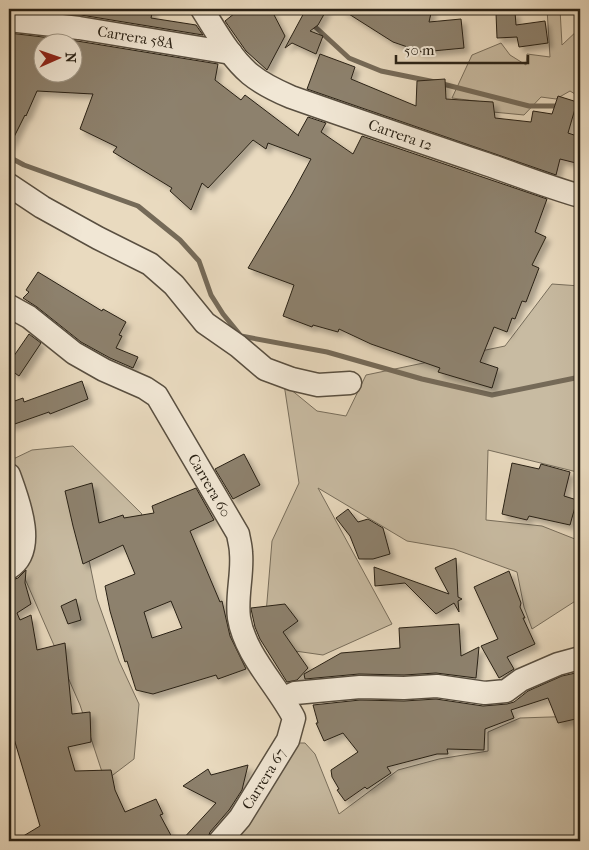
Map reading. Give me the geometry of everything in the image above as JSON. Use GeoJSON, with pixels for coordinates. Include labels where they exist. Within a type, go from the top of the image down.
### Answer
{"type":"FeatureCollection","features":[{"type":"Feature","properties":{"kind":"street","name":"Carrera 12"},"geometry":{"type":"LineString","coordinates":[[202,9],[231,53],[250,74],[271,88],[291,97],[543,185],[580,196]]}},
{"type":"Feature","properties":{"kind":"street","name":"Carrera 58A"},"geometry":{"type":"LineString","coordinates":[[9,20],[79,28],[231,53]]}},
{"type":"Feature","properties":{"kind":"street"},"geometry":{"type":"LineString","coordinates":[[9,185],[42,207],[150,264],[174,285],[205,323],[238,346],[265,369],[292,380],[318,385],[350,383]]}},
{"type":"Feature","properties":{"kind":"street","name":"Carrera 60"},"geometry":{"type":"LineString","coordinates":[[9,306],[29,317],[74,353],[104,370],[145,388],[157,396],[238,534],[242,552],[239,618],[246,642],[261,668],[284,698],[294,718],[288,740]]}},
{"type":"Feature","properties":{"kind":"street"},"geometry":{"type":"LineString","coordinates":[[9,475],[22,518],[24,536],[22,552],[12,566]]}},
{"type":"Feature","properties":{"kind":"street"},"geometry":{"type":"LineString","coordinates":[[284,698],[295,693],[360,687],[404,688],[437,686],[484,693],[506,691],[521,680],[558,664],[580,658]]}},
{"type":"Feature","properties":{"kind":"street","name":"Carrera 67"},"geometry":{"type":"LineString","coordinates":[[220,841],[240,818],[288,740]]}},
{"type":"Feature","properties":{"kind":"shaded area"},"geometry":{"type":"Polygon","coordinates":[[[547,9],[560,9],[562,45],[580,28],[580,97],[570,91],[556,99],[541,97],[524,115],[493,112],[483,102],[452,98],[472,55],[501,43],[510,55],[526,65],[527,54],[550,57],[547,9]]]}},
{"type":"Feature","properties":{"kind":"shaded area"},"geometry":{"type":"Polygon","coordinates":[[[552,284],[580,286],[580,452],[577,472],[488,450],[486,520],[542,526],[580,541],[580,598],[532,629],[524,607],[517,572],[454,549],[407,541],[318,488],[392,624],[323,655],[288,650],[265,626],[272,541],[299,483],[284,384],[317,411],[346,416],[366,375],[505,346],[552,284]]]}},
{"type":"Feature","properties":{"kind":"shaded area"},"geometry":{"type":"Polygon","coordinates":[[[73,446],[142,514],[127,536],[89,560],[97,599],[119,661],[139,704],[134,759],[105,781],[80,705],[9,542],[9,461],[32,450],[73,446]]]}},
{"type":"Feature","properties":{"kind":"shaded area"},"geometry":{"type":"Polygon","coordinates":[[[580,716],[580,841],[232,841],[299,743],[305,743],[315,754],[339,814],[398,770],[439,759],[488,751],[488,732],[520,718],[580,716]]]}},
{"type":"Feature","properties":{"kind":"building"},"geometry":{"type":"Polygon","coordinates":[[[26,9],[153,9],[151,18],[196,25],[203,35],[81,15],[26,9]]]}},
{"type":"Feature","properties":{"kind":"building"},"geometry":{"type":"Polygon","coordinates":[[[240,9],[271,9],[285,36],[267,70],[246,51],[225,21],[240,9]]]}},
{"type":"Feature","properties":{"kind":"building"},"geometry":{"type":"Polygon","coordinates":[[[306,9],[327,9],[318,25],[310,31],[323,36],[316,54],[292,43],[285,48],[306,9]]]}},
{"type":"Feature","properties":{"kind":"building"},"geometry":{"type":"Polygon","coordinates":[[[341,9],[432,9],[429,22],[461,19],[464,48],[422,52],[393,42],[341,9]]]}},
{"type":"Feature","properties":{"kind":"building"},"geometry":{"type":"Polygon","coordinates":[[[515,12],[516,25],[545,21],[548,43],[519,47],[517,37],[497,38],[496,13],[515,12]]]}},
{"type":"Feature","properties":{"kind":"building"},"geometry":{"type":"Polygon","coordinates":[[[9,33],[32,36],[32,82],[82,82],[82,42],[218,64],[215,80],[241,100],[245,95],[299,136],[308,117],[326,123],[321,132],[353,154],[362,136],[547,199],[535,232],[546,237],[532,265],[539,268],[526,302],[522,301],[515,319],[512,318],[507,332],[494,327],[480,362],[498,368],[492,388],[438,372],[440,368],[371,344],[339,329],[338,332],[313,325],[312,327],[283,316],[294,285],[248,268],[311,159],[268,143],[266,149],[253,140],[208,188],[202,183],[191,210],[170,191],[172,188],[113,152],[117,147],[80,129],[93,94],[37,91],[9,147],[9,33]]]}},
{"type":"Feature","properties":{"kind":"building"},"geometry":{"type":"Polygon","coordinates":[[[320,54],[355,67],[351,79],[416,106],[417,81],[445,79],[446,99],[493,102],[495,118],[531,122],[533,111],[552,114],[558,96],[577,102],[568,133],[580,137],[576,163],[560,159],[556,175],[307,89],[320,54]]]}},
{"type":"Feature","properties":{"kind":"building"},"geometry":{"type":"Polygon","coordinates":[[[38,272],[102,311],[103,309],[126,322],[119,335],[122,336],[116,348],[138,357],[133,368],[81,342],[23,298],[29,292],[26,290],[38,272]]]}},
{"type":"Feature","properties":{"kind":"building"},"geometry":{"type":"Polygon","coordinates":[[[29,334],[41,343],[19,376],[9,369],[9,363],[29,334]]]}},
{"type":"Feature","properties":{"kind":"building"},"geometry":{"type":"Polygon","coordinates":[[[82,381],[88,399],[50,414],[49,412],[9,426],[9,403],[23,398],[24,402],[82,381]]]}},
{"type":"Feature","properties":{"kind":"building"},"geometry":{"type":"Polygon","coordinates":[[[244,454],[260,485],[233,499],[215,469],[244,454]]]}},
{"type":"Feature","properties":{"kind":"building"},"geometry":{"type":"Polygon","coordinates":[[[512,463],[539,469],[541,464],[570,472],[564,496],[577,500],[570,525],[529,516],[527,520],[502,514],[512,463]]]}},
{"type":"Feature","properties":{"kind":"building"},"geometry":{"type":"Polygon","coordinates":[[[92,483],[99,523],[123,515],[124,518],[154,513],[152,506],[196,488],[214,520],[190,531],[220,602],[222,601],[230,636],[246,669],[218,679],[216,675],[153,694],[136,690],[127,661],[125,662],[110,611],[105,586],[135,574],[123,545],[83,564],[65,491],[92,483]],[[171,601],[144,612],[152,638],[182,628],[171,601]]]}},
{"type":"Feature","properties":{"kind":"building"},"geometry":{"type":"Polygon","coordinates":[[[348,509],[358,522],[368,519],[383,528],[390,554],[373,559],[359,559],[350,536],[336,518],[348,509]]]}},
{"type":"Feature","properties":{"kind":"building"},"geometry":{"type":"Polygon","coordinates":[[[456,558],[458,597],[462,599],[458,601],[459,612],[454,603],[436,614],[405,583],[375,586],[374,567],[449,594],[435,568],[456,558]]]}},
{"type":"Feature","properties":{"kind":"building"},"geometry":{"type":"Polygon","coordinates":[[[26,570],[25,583],[31,604],[17,613],[20,620],[31,615],[37,650],[65,643],[72,714],[90,712],[91,742],[68,747],[75,771],[111,770],[115,790],[125,812],[156,799],[163,814],[160,815],[174,841],[15,841],[40,826],[9,722],[9,581],[18,578],[26,570]]]}},
{"type":"Feature","properties":{"kind":"building"},"geometry":{"type":"Polygon","coordinates":[[[509,571],[521,603],[520,607],[525,618],[523,618],[535,644],[507,657],[514,669],[499,678],[481,646],[498,639],[474,587],[509,571]]]}},
{"type":"Feature","properties":{"kind":"building"},"geometry":{"type":"Polygon","coordinates":[[[76,599],[81,620],[68,624],[61,606],[76,599]]]}},
{"type":"Feature","properties":{"kind":"building"},"geometry":{"type":"Polygon","coordinates":[[[285,604],[298,621],[283,632],[308,668],[297,680],[287,682],[260,639],[251,609],[285,604]]]}},
{"type":"Feature","properties":{"kind":"building"},"geometry":{"type":"Polygon","coordinates":[[[459,624],[461,656],[479,647],[476,678],[436,673],[404,675],[359,674],[305,679],[304,674],[341,653],[400,648],[399,628],[459,624]]]}},
{"type":"Feature","properties":{"kind":"building"},"geometry":{"type":"Polygon","coordinates":[[[580,672],[580,718],[558,723],[548,698],[511,710],[514,718],[485,729],[484,750],[447,749],[448,754],[437,754],[387,767],[391,773],[367,789],[365,787],[345,801],[337,790],[339,789],[332,777],[331,770],[358,752],[343,733],[324,741],[316,723],[318,723],[313,705],[360,700],[404,701],[436,699],[483,706],[507,704],[514,702],[528,691],[562,676],[580,672]]]}},
{"type":"Feature","properties":{"kind":"building"},"geometry":{"type":"Polygon","coordinates":[[[248,765],[242,790],[229,810],[210,832],[207,841],[181,841],[216,803],[183,786],[208,769],[211,775],[248,765]]]}},
{"type":"Feature","properties":{"kind":"waterway"},"geometry":{"type":"LineString","coordinates":[[311,23],[349,58],[381,71],[435,82],[529,106],[560,106]]}},
{"type":"Feature","properties":{"kind":"waterway"},"geometry":{"type":"LineString","coordinates":[[9,157],[24,165],[138,206],[180,240],[199,261],[211,295],[223,314],[241,336],[327,352],[422,379],[492,395],[580,377]]}}]}
